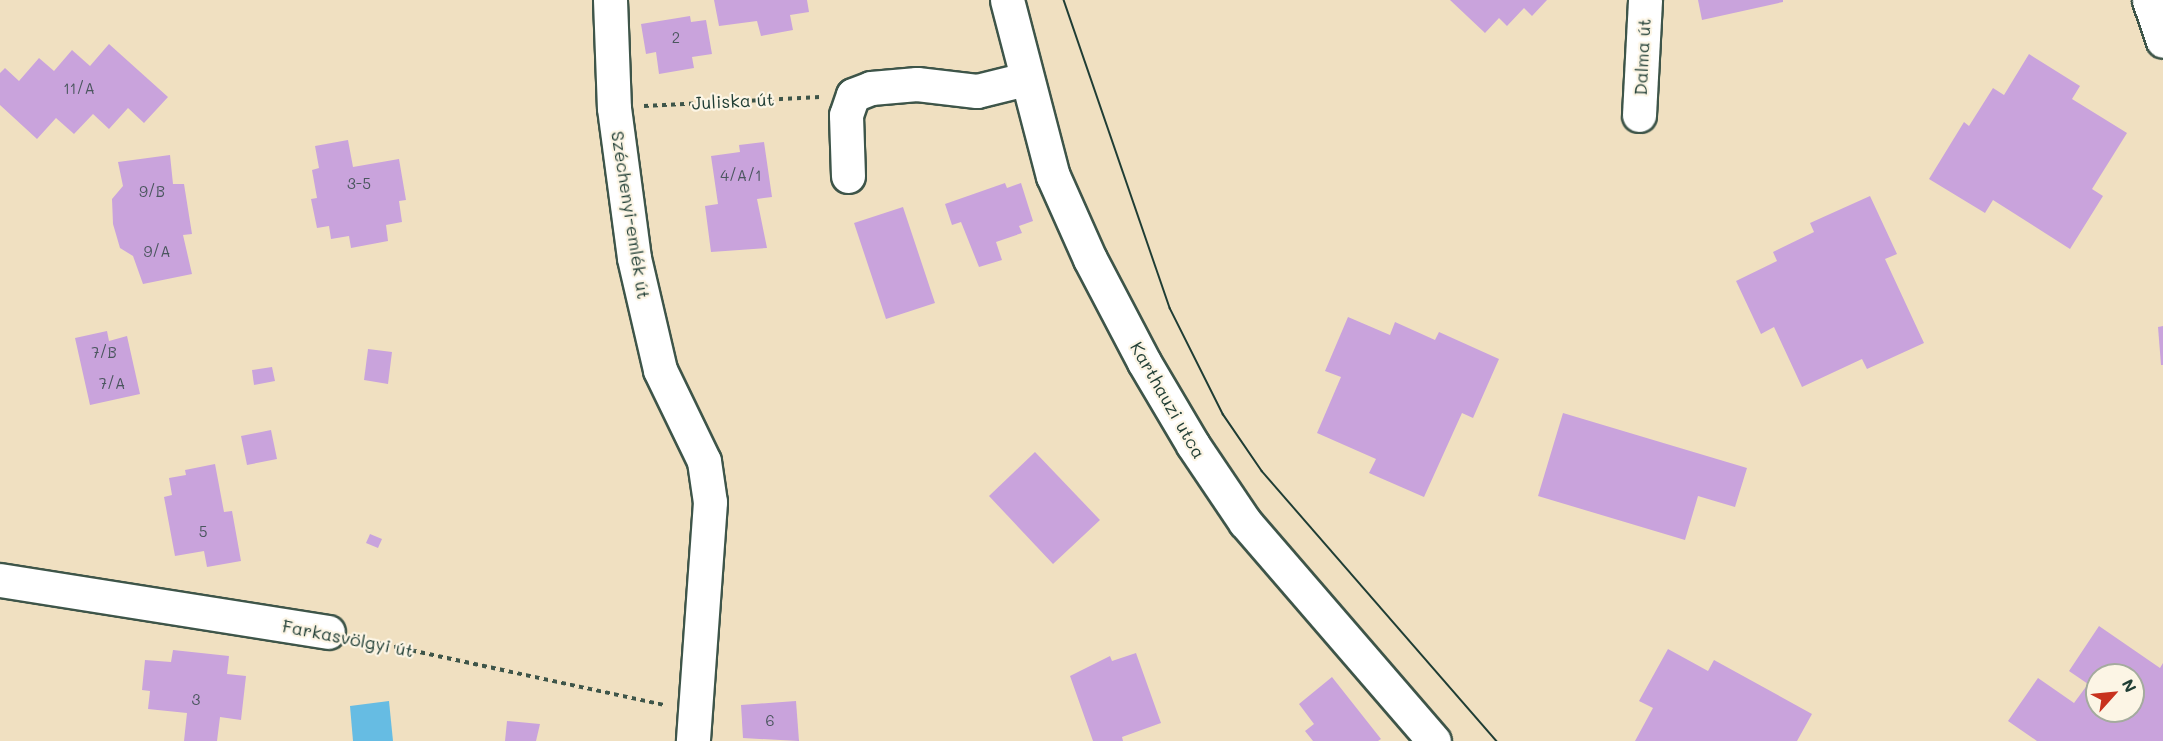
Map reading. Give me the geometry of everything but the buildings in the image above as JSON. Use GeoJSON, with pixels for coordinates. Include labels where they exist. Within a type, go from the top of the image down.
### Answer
{"type":"FeatureCollection","features":[{"type":"Feature","properties":{"kind":"street","name":"Széchenyi-emlék út"},"geometry":{"type":"LineString","coordinates":[[610,0],[614,108],[634,258],[660,370],[704,461],[710,502],[693,726]]}},
{"type":"Feature","properties":{"kind":"street","name":"Karthauzi utca"},"geometry":{"type":"LineString","coordinates":[[1007,0],[1053,176],[1068,214],[1144,362],[1193,446],[1245,522],[1434,741]]}},
{"type":"Feature","properties":{"kind":"street","name":"Dalma út"},"geometry":{"type":"LineString","coordinates":[[1639,115],[1645,0]]}},
{"type":"Feature","properties":{"kind":"street"},"geometry":{"type":"LineString","coordinates":[[2149,0],[2163,42]]}},
{"type":"Feature","properties":{"kind":"street"},"geometry":{"type":"LineString","coordinates":[[848,176],[846,115],[853,95],[871,87],[917,84],[977,91],[1026,79]]}},
{"type":"Feature","properties":{"kind":"street","name":"Farkasvölgyi út"},"geometry":{"type":"LineString","coordinates":[[0,580],[328,632]]}},
{"type":"Feature","properties":{"kind":"path","name":"Juliska út"},"geometry":{"type":"LineString","coordinates":[[614,108],[853,95]]}},
{"type":"Feature","properties":{"kind":"path","name":"Farkasvölgyi út"},"geometry":{"type":"LineString","coordinates":[[328,632],[693,726]]}},
{"type":"Feature","properties":{"kind":"water"},"geometry":{"type":"Polygon","coordinates":[[[389,701],[393,741],[353,741],[350,706],[389,701]]]}},
{"type":"Feature","properties":{"kind":"tram line"},"geometry":{"type":"LineString","coordinates":[[1064,0],[1170,308],[1223,414],[1262,471],[1497,741]]}}]}
